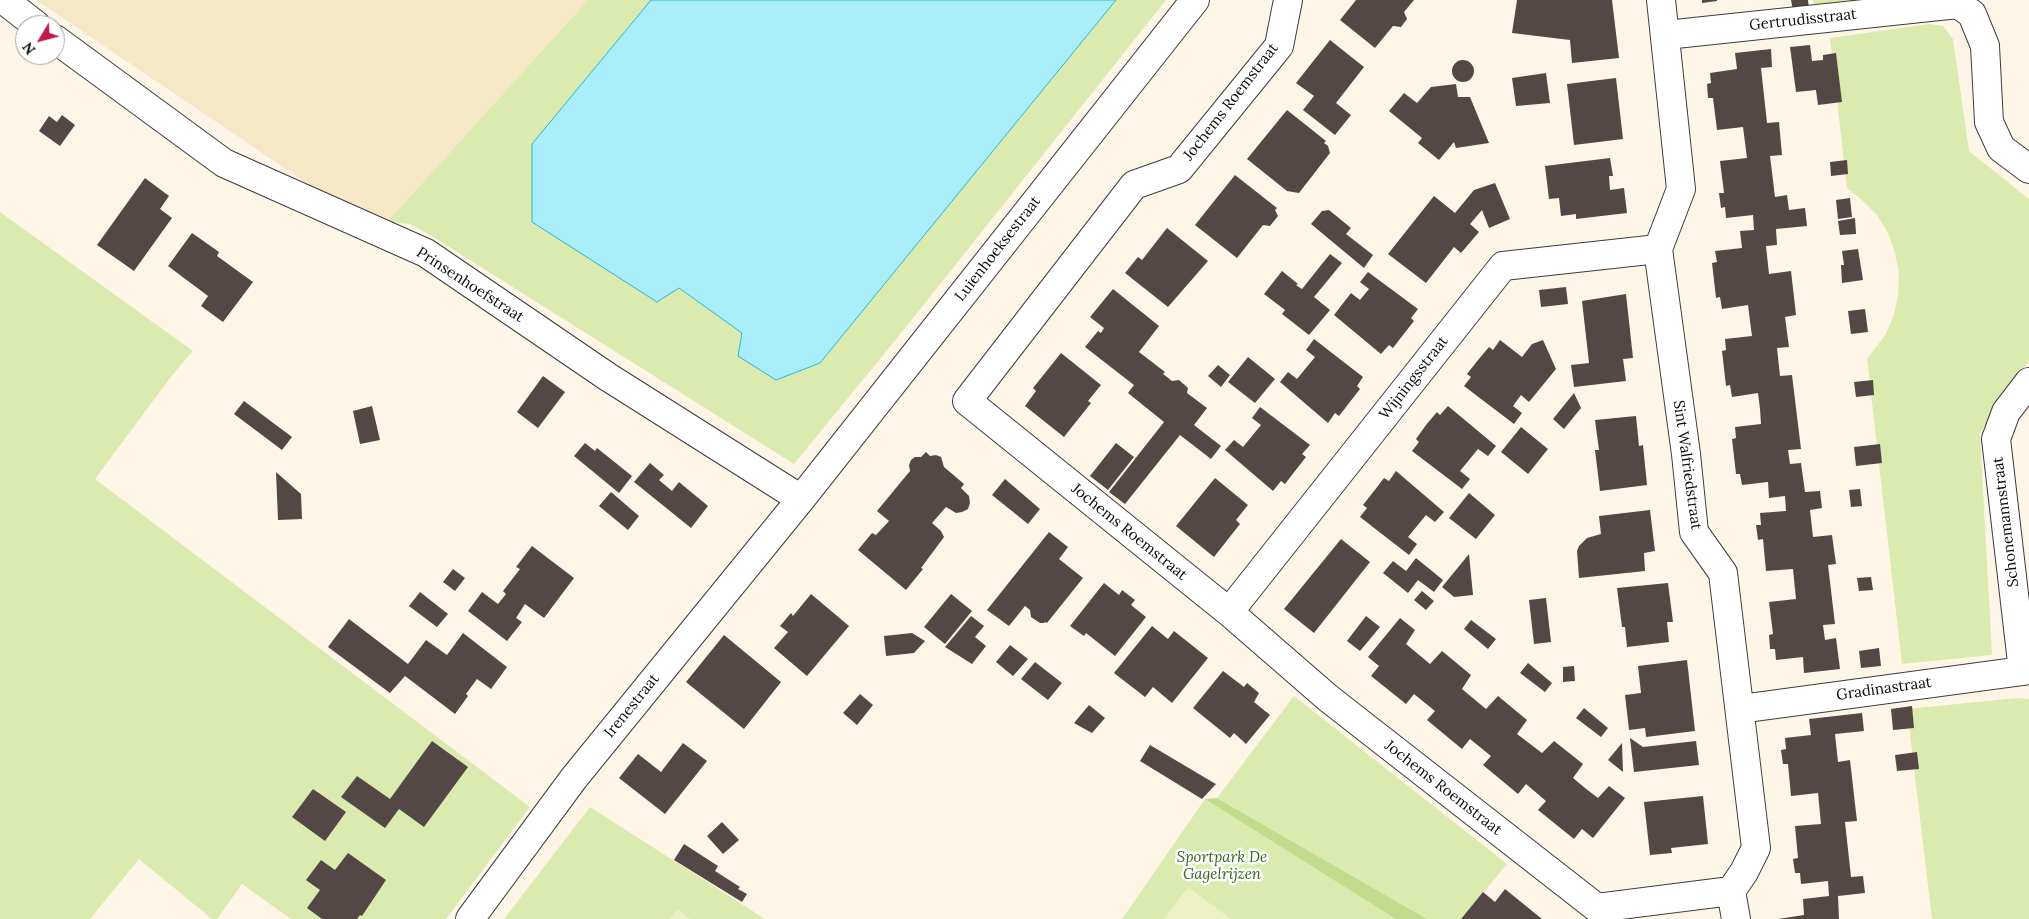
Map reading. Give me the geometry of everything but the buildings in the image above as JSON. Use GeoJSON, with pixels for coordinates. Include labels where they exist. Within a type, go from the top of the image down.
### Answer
{"type":"FeatureCollection","features":[{"type":"Feature","properties":{"kind":"street"},"geometry":{"type":"LineString","coordinates":[[4,0],[23,15]]}},
{"type":"Feature","properties":{"kind":"street","name":"Luienhoeksestraat"},"geometry":{"type":"LineString","coordinates":[[801,499],[1195,0]]}},
{"type":"Feature","properties":{"kind":"street","name":"Jochems Roemstraat"},"geometry":{"type":"LineString","coordinates":[[1288,0],[1279,46],[1179,169],[1134,185],[966,400],[1229,612],[1328,698],[1597,908],[1731,891]]}},
{"type":"Feature","properties":{"kind":"street","name":"Sint Walfriedstraat"},"geometry":{"type":"LineString","coordinates":[[1661,0],[1681,189],[1658,250],[1686,454],[1694,532],[1724,573],[1756,848],[1744,872],[1731,891]]}},
{"type":"Feature","properties":{"kind":"street","name":"Gertrudisstraat"},"geometry":{"type":"LineString","coordinates":[[1666,35],[1958,4],[1972,14],[1985,46],[1989,122],[2001,148],[2029,169]]}},
{"type":"Feature","properties":{"kind":"street","name":"Prinsenhoefstraat"},"geometry":{"type":"LineString","coordinates":[[65,46],[224,163],[426,253],[608,378],[801,499]]}},
{"type":"Feature","properties":{"kind":"street","name":"Wijningsstraat"},"geometry":{"type":"LineString","coordinates":[[1229,612],[1503,266],[1658,250]]}},
{"type":"Feature","properties":{"kind":"street","name":"Schonemannstraat"},"geometry":{"type":"LineString","coordinates":[[2026,670],[1996,439],[2006,412],[2029,382]]}},
{"type":"Feature","properties":{"kind":"street","name":"Irenestraat"},"geometry":{"type":"LineString","coordinates":[[470,919],[574,778],[801,499]]}},
{"type":"Feature","properties":{"kind":"street","name":"Gradinastraat"},"geometry":{"type":"LineString","coordinates":[[1740,709],[2026,670]]}},
{"type":"Feature","properties":{"kind":"street"},"geometry":{"type":"LineString","coordinates":[[1731,891],[1736,919]]}},
{"type":"Feature","properties":{"kind":"shaded area"},"geometry":{"type":"Polygon","coordinates":[[[36,0],[588,0],[387,222],[351,213],[65,20],[65,15],[58,15],[36,0]]]}},
{"type":"Feature","properties":{"kind":"green space"},"geometry":{"type":"Polygon","coordinates":[[[588,0],[651,0],[532,144],[657,302],[679,288],[743,333],[776,380],[820,363],[1116,0],[1166,0],[906,327],[794,464],[430,235],[410,224],[387,222],[588,0]]]}},
{"type":"Feature","properties":{"kind":"green space"},"geometry":{"type":"Polygon","coordinates":[[[1813,0],[1865,0],[1814,9],[1813,0]]]}},
{"type":"Feature","properties":{"kind":"green space"},"geometry":{"type":"Polygon","coordinates":[[[1929,24],[1943,26],[1953,39],[1969,151],[2029,199],[2029,361],[1980,433],[1992,655],[1902,664],[1867,359],[1886,334],[1894,315],[1899,273],[1888,233],[1877,215],[1847,188],[1830,38],[1929,24]]]}},
{"type":"Feature","properties":{"kind":"green space"},"geometry":{"type":"Polygon","coordinates":[[[0,212],[193,351],[170,378],[95,479],[530,807],[446,919],[291,919],[242,884],[217,919],[212,919],[139,859],[90,919],[0,919],[0,212]]]}},
{"type":"Feature","properties":{"kind":"green space"},"geometry":{"type":"Polygon","coordinates":[[[1294,696],[1507,864],[1461,919],[1427,919],[1217,798],[1294,696]]]}},
{"type":"Feature","properties":{"kind":"green space"},"geometry":{"type":"Polygon","coordinates":[[[2018,698],[2029,699],[2029,919],[1932,919],[1907,709],[2018,698]]]}},
{"type":"Feature","properties":{"kind":"green space"},"geometry":{"type":"Polygon","coordinates":[[[1217,798],[1427,919],[1396,919],[1205,799],[1217,798]]]}},
{"type":"Feature","properties":{"kind":"green space","name":"Sportpark De Gagelrijzen"},"geometry":{"type":"Polygon","coordinates":[[[1205,799],[1215,801],[1417,919],[1122,919],[1205,799]]]}},
{"type":"Feature","properties":{"kind":"green space"},"geometry":{"type":"Polygon","coordinates":[[[590,807],[765,919],[504,919],[590,807]]]}},
{"type":"Feature","properties":{"kind":"green space"},"geometry":{"type":"Polygon","coordinates":[[[1188,887],[1231,919],[1164,919],[1188,887]]]}},
{"type":"Feature","properties":{"kind":"green space"},"geometry":{"type":"Polygon","coordinates":[[[677,909],[690,919],[670,919],[677,909]]]}},
{"type":"Feature","properties":{"kind":"water"},"geometry":{"type":"Polygon","coordinates":[[[651,0],[1116,0],[820,363],[776,380],[738,356],[742,333],[679,288],[657,302],[532,222],[532,144],[651,0]]]}}]}
